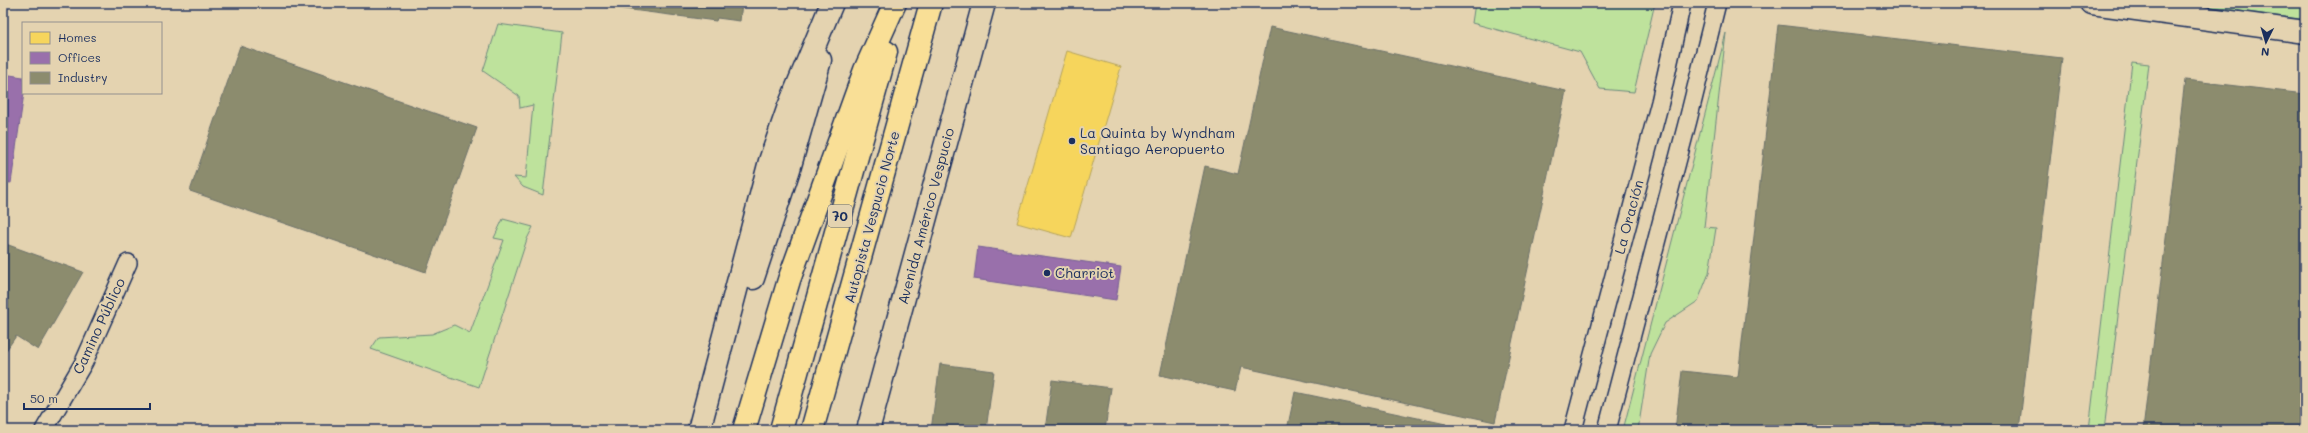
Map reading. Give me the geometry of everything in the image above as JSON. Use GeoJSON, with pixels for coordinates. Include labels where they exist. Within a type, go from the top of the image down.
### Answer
{"type":"FeatureCollection","features":[{"type":"Feature","properties":{"kind":"highway"},"geometry":{"type":"LineString","coordinates":[[744,430],[789,280],[865,70],[895,3]]}},
{"type":"Feature","properties":{"kind":"highway","name":"70"},"geometry":{"type":"LineString","coordinates":[[781,430],[899,3]]}},
{"type":"Feature","properties":{"kind":"highway","name":"Autopista Vespucio Norte"},"geometry":{"type":"LineString","coordinates":[[812,430],[931,3]]}},
{"type":"Feature","properties":{"kind":"street"},"geometry":{"type":"LineString","coordinates":[[699,430],[720,351],[737,319],[755,274],[778,204],[809,101],[833,3]]}},
{"type":"Feature","properties":{"kind":"street","name":"Avenida Américo Vespucio"},"geometry":{"type":"LineString","coordinates":[[868,430],[984,3]]}},
{"type":"Feature","properties":{"kind":"street","name":"La Oración"},"geometry":{"type":"LineString","coordinates":[[1573,430],[1660,102],[1682,3]]}},
{"type":"Feature","properties":{"kind":"street"},"geometry":{"type":"LineString","coordinates":[[1607,430],[1717,3]]}},
{"type":"Feature","properties":{"kind":"street"},"geometry":{"type":"LineString","coordinates":[[2092,3],[2305,32]]}},
{"type":"Feature","properties":{"kind":"street","name":"Camino Público"},"geometry":{"type":"LineString","coordinates":[[44,430],[90,350],[128,263]]}},
{"type":"Feature","properties":{"kind":"green space"},"geometry":{"type":"Polygon","coordinates":[[[1475,3],[1655,3],[1634,92],[1600,89],[1580,52],[1472,23],[1475,3]]]}},
{"type":"Feature","properties":{"kind":"green space"},"geometry":{"type":"Polygon","coordinates":[[[2183,3],[2305,3],[2305,20],[2183,3]]]}},
{"type":"Feature","properties":{"kind":"green space"},"geometry":{"type":"Polygon","coordinates":[[[498,24],[562,33],[543,195],[523,187],[514,177],[526,178],[533,105],[520,108],[519,96],[483,71],[498,24]]]}},
{"type":"Feature","properties":{"kind":"green space"},"geometry":{"type":"Polygon","coordinates":[[[1726,33],[1704,227],[1716,228],[1709,273],[1698,301],[1665,323],[1650,354],[1638,430],[1623,430],[1726,33]]]}},
{"type":"Feature","properties":{"kind":"green space"},"geometry":{"type":"Polygon","coordinates":[[[2132,62],[2149,64],[2104,430],[2089,430],[2132,62]]]}},
{"type":"Feature","properties":{"kind":"green space"},"geometry":{"type":"Polygon","coordinates":[[[503,219],[533,227],[527,239],[479,387],[371,349],[379,337],[432,334],[454,325],[470,333],[504,240],[494,238],[503,219]]]}},
{"type":"Feature","properties":{"kind":"building: Homes"},"geometry":{"type":"Polygon","coordinates":[[[1067,51],[1121,67],[1071,238],[1017,223],[1067,51]]]}},
{"type":"Feature","properties":{"kind":"building: Offices"},"geometry":{"type":"Polygon","coordinates":[[[3,74],[22,77],[22,94],[24,94],[11,183],[3,182],[3,74]]]}},
{"type":"Feature","properties":{"kind":"building: Offices","name":"Charriot"},"geometry":{"type":"Polygon","coordinates":[[[978,247],[1121,267],[1116,300],[974,279],[978,247]]]}},
{"type":"Feature","properties":{"kind":"building: Industry"},"geometry":{"type":"Polygon","coordinates":[[[578,3],[742,3],[740,21],[717,18],[716,21],[578,3]]]}},
{"type":"Feature","properties":{"kind":"building: Industry"},"geometry":{"type":"Polygon","coordinates":[[[1778,25],[2062,58],[2019,430],[1675,430],[1682,371],[1738,377],[1778,25]]]}},
{"type":"Feature","properties":{"kind":"building: Industry"},"geometry":{"type":"Polygon","coordinates":[[[1270,27],[1566,91],[1495,422],[1241,367],[1235,391],[1160,375],[1205,166],[1238,174],[1270,27]]]}},
{"type":"Feature","properties":{"kind":"building: Industry"},"geometry":{"type":"Polygon","coordinates":[[[240,46],[477,128],[426,272],[190,191],[240,46]]]}},
{"type":"Feature","properties":{"kind":"building: Industry"},"geometry":{"type":"Polygon","coordinates":[[[2185,80],[2305,94],[2305,430],[2143,430],[2185,80]]]}},
{"type":"Feature","properties":{"kind":"building: Industry"},"geometry":{"type":"Polygon","coordinates":[[[3,243],[83,272],[38,350],[16,336],[3,355],[3,243]]]}},
{"type":"Feature","properties":{"kind":"building: Industry"},"geometry":{"type":"Polygon","coordinates":[[[940,364],[994,371],[986,430],[931,430],[940,364]]]}},
{"type":"Feature","properties":{"kind":"building: Industry"},"geometry":{"type":"Polygon","coordinates":[[[1052,380],[1111,388],[1105,430],[1045,430],[1052,380]]]}},
{"type":"Feature","properties":{"kind":"building: Industry"},"geometry":{"type":"Polygon","coordinates":[[[1295,392],[1446,424],[1444,430],[1287,430],[1295,392]]]}},
{"type":"Feature","properties":{"kind":"place","name":"La Quinta by Wyndham Santiago Aeropuerto"},"geometry":{"type":"Point","coordinates":[1072,141]}},
{"type":"Feature","properties":{"kind":"place","name":"Charriot"},"geometry":{"type":"Point","coordinates":[1047,273]}}]}
